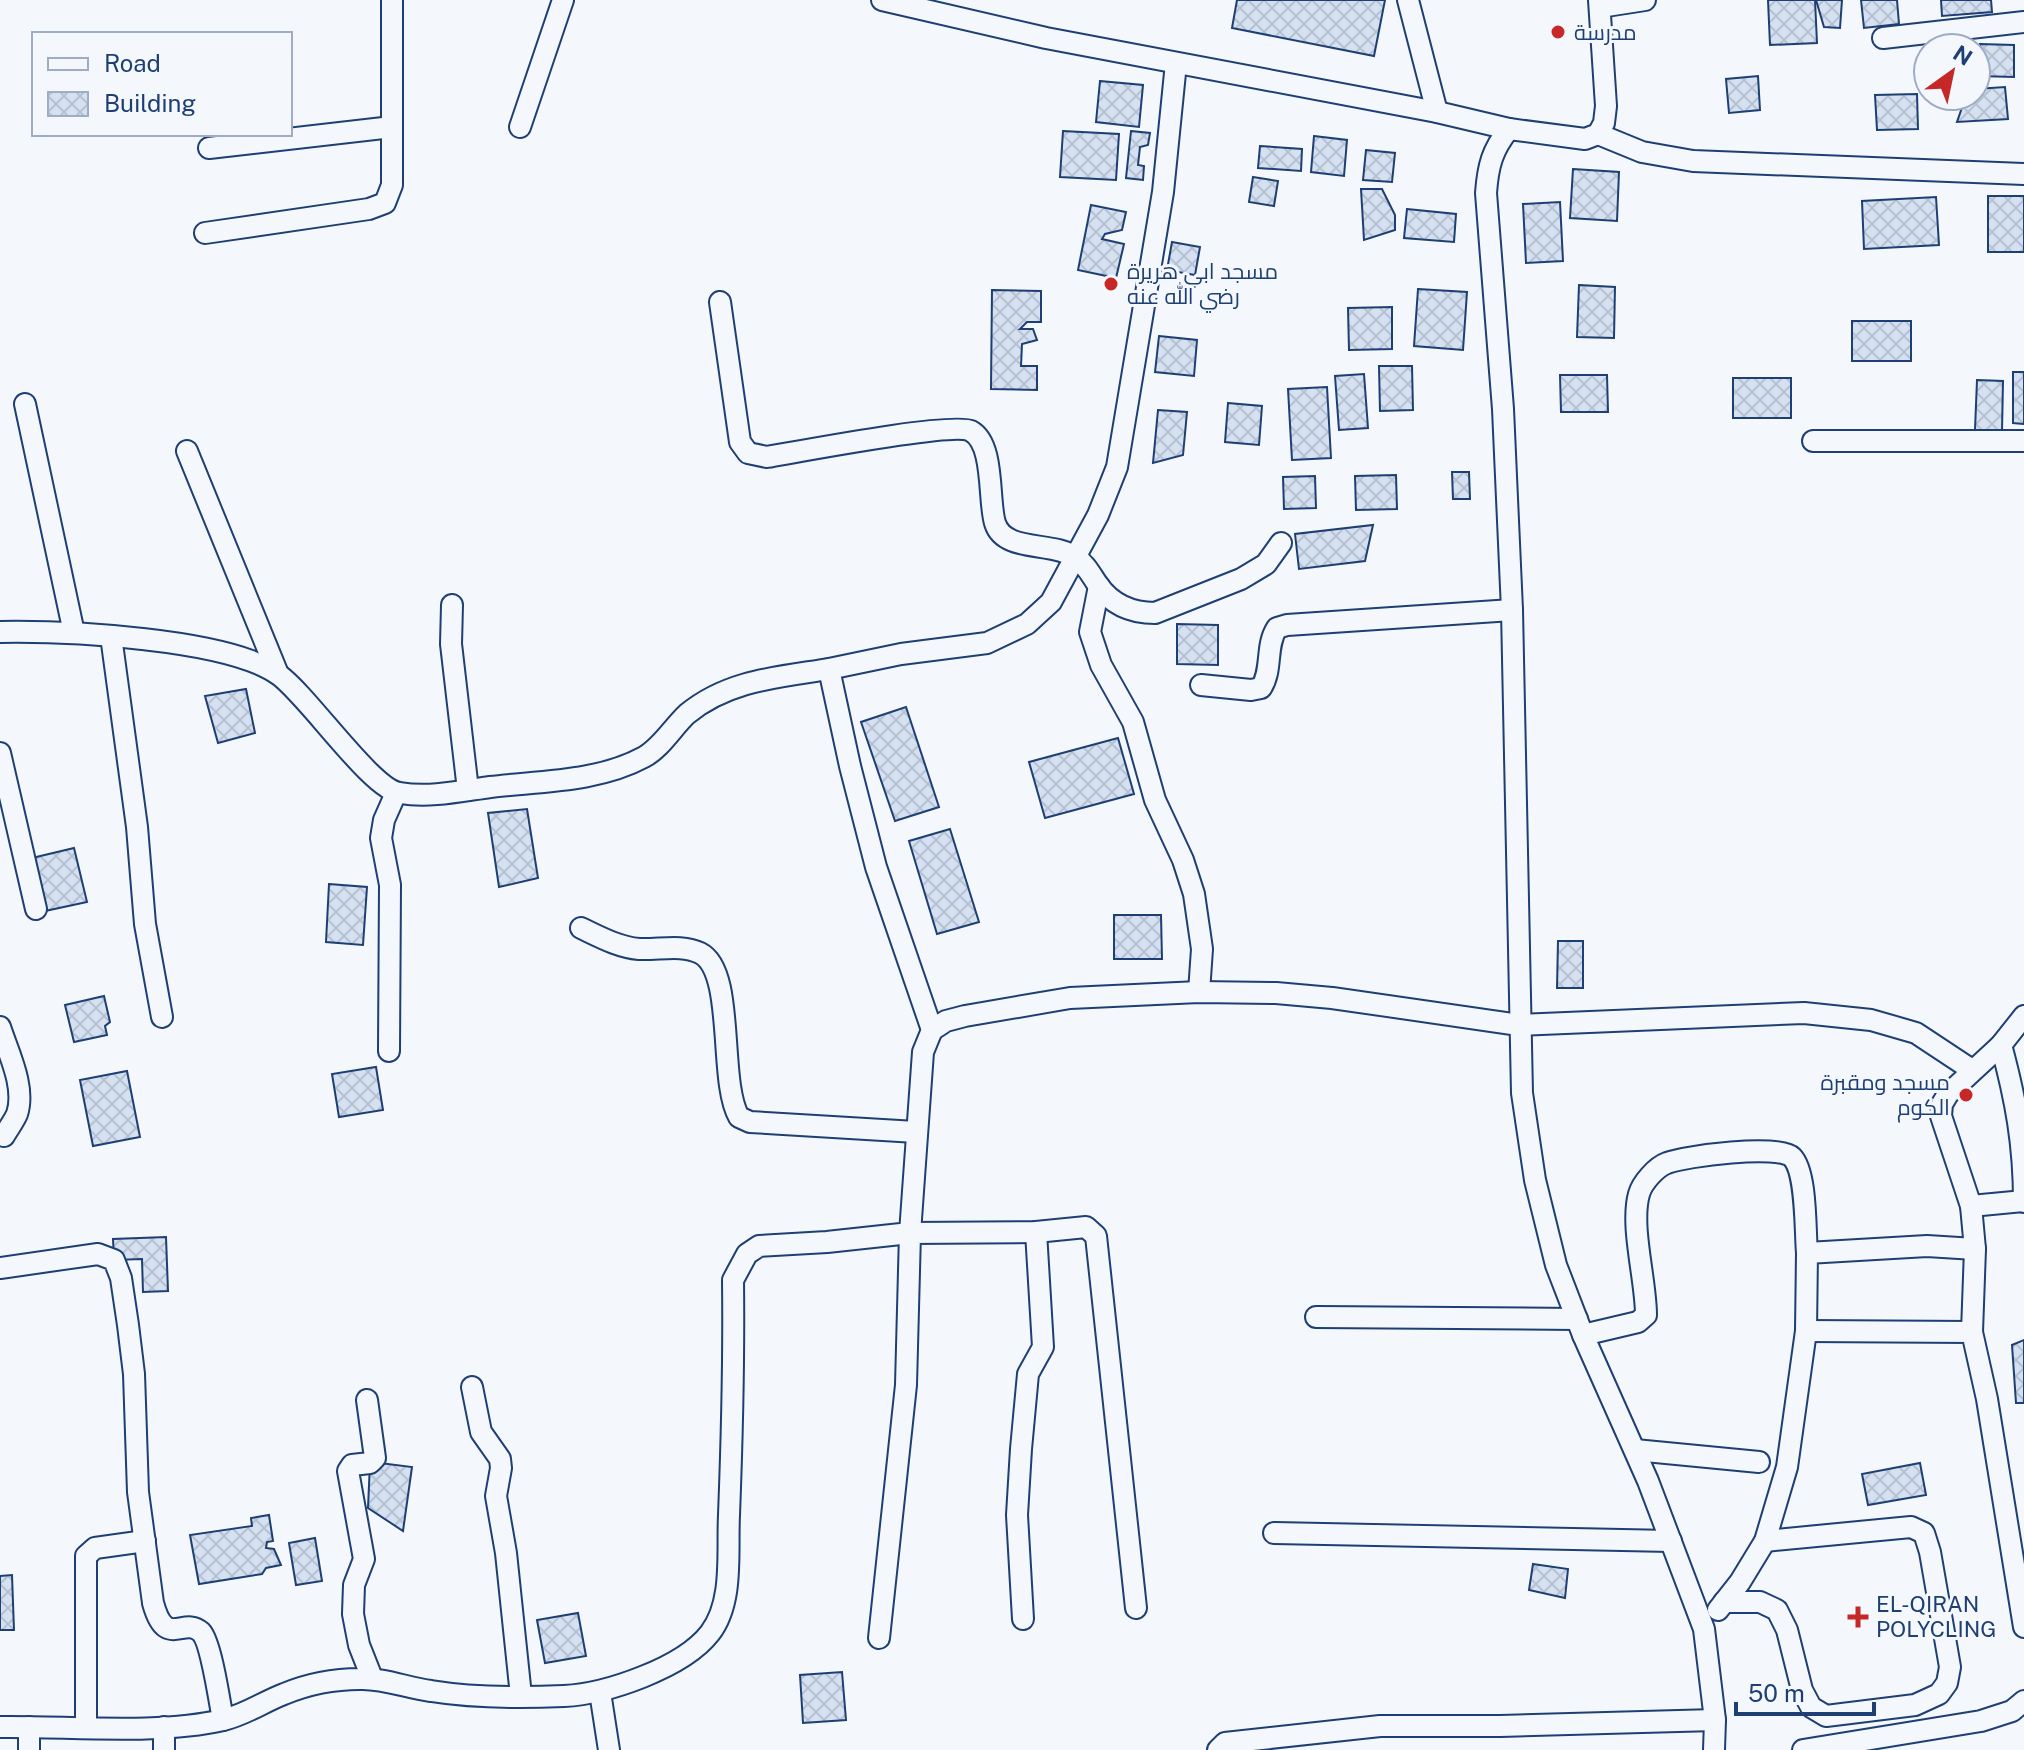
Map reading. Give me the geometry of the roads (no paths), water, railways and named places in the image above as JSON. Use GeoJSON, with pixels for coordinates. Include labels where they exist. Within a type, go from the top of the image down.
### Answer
{"type":"FeatureCollection","features":[{"type":"Feature","properties":{"kind":"street"},"geometry":{"type":"LineString","coordinates":[[205,233],[382,205],[388,198],[392,185],[392,0]]}},
{"type":"Feature","properties":{"kind":"street"},"geometry":{"type":"LineString","coordinates":[[520,127],[563,0]]}},
{"type":"Feature","properties":{"kind":"street"},"geometry":{"type":"LineString","coordinates":[[882,0],[1046,38],[1437,112],[1509,129],[1585,139],[1598,134],[1604,123],[1606,106],[1599,3],[1645,0]]}},
{"type":"Feature","properties":{"kind":"street"},"geometry":{"type":"LineString","coordinates":[[1408,0],[1437,112]]}},
{"type":"Feature","properties":{"kind":"street"},"geometry":{"type":"LineString","coordinates":[[1883,38],[2024,22]]}},
{"type":"Feature","properties":{"kind":"street"},"geometry":{"type":"LineString","coordinates":[[0,632],[111,636],[238,658],[278,674],[301,695],[373,776],[396,793],[433,794],[596,775],[647,756],[685,716],[710,697],[750,682],[901,654],[987,643],[1027,624],[1051,602],[1098,515],[1117,467],[1163,192],[1176,63]]}},
{"type":"Feature","properties":{"kind":"street"},"geometry":{"type":"LineString","coordinates":[[209,148],[392,127]]}},
{"type":"Feature","properties":{"kind":"street"},"geometry":{"type":"LineString","coordinates":[[1509,129],[1494,147],[1488,167],[1486,193],[1503,409],[1512,610],[1522,1093],[1535,1180],[1556,1265],[1635,1450],[1704,1629],[1715,1720],[1714,1750]]}},
{"type":"Feature","properties":{"kind":"street"},"geometry":{"type":"LineString","coordinates":[[1598,134],[1642,152],[1693,161],[2024,174]]}},
{"type":"Feature","properties":{"kind":"street"},"geometry":{"type":"LineString","coordinates":[[720,302],[737,429],[740,442],[748,453],[767,457],[941,429],[971,431],[980,439],[989,466],[995,524],[1002,535],[1011,541],[1054,548],[1076,557],[1099,586],[1124,608],[1141,613],[1155,613],[1241,579],[1266,564],[1281,543]]}},
{"type":"Feature","properties":{"kind":"street"},"geometry":{"type":"LineString","coordinates":[[25,404],[74,633]]}},
{"type":"Feature","properties":{"kind":"street"},"geometry":{"type":"LineString","coordinates":[[1813,441],[2024,441]]}},
{"type":"Feature","properties":{"kind":"street"},"geometry":{"type":"LineString","coordinates":[[187,451],[278,674]]}},
{"type":"Feature","properties":{"kind":"street"},"geometry":{"type":"LineString","coordinates":[[1099,586],[1090,632],[1101,665],[1133,722],[1155,800],[1183,860],[1194,894],[1202,949],[1199,992]]}},
{"type":"Feature","properties":{"kind":"street"},"geometry":{"type":"LineString","coordinates":[[452,605],[451,644],[468,790]]}},
{"type":"Feature","properties":{"kind":"street"},"geometry":{"type":"LineString","coordinates":[[1201,685],[1251,690],[1261,688],[1270,660],[1271,638],[1277,628],[1287,625],[1512,610]]}},
{"type":"Feature","properties":{"kind":"street"},"geometry":{"type":"LineString","coordinates":[[111,636],[137,827],[145,924],[162,1017]]}},
{"type":"Feature","properties":{"kind":"street"},"geometry":{"type":"LineString","coordinates":[[829,669],[876,867],[932,1030]]}},
{"type":"Feature","properties":{"kind":"street"},"geometry":{"type":"LineString","coordinates":[[0,753],[36,909]]}},
{"type":"Feature","properties":{"kind":"street"},"geometry":{"type":"LineString","coordinates":[[389,1051],[390,885],[381,838],[384,820],[396,793]]}},
{"type":"Feature","properties":{"kind":"street"},"geometry":{"type":"LineString","coordinates":[[581,928],[612,943],[637,949],[678,948],[699,953],[710,961],[720,984],[731,1098],[739,1117],[750,1122],[916,1132]]}},
{"type":"Feature","properties":{"kind":"street"},"geometry":{"type":"LineString","coordinates":[[879,1638],[906,1385],[910,1233],[923,1052],[932,1030],[946,1021],[1070,998],[1199,992],[1276,993],[1332,998],[1519,1025],[1804,1013],[1871,1020],[1916,1033],[1972,1070]]}},
{"type":"Feature","properties":{"kind":"street"},"geometry":{"type":"LineString","coordinates":[[2024,1016],[2001,1045],[1948,1094],[1942,1104],[1941,1116],[1971,1206],[1975,1249],[1972,1332],[1987,1399],[2024,1627]]}},
{"type":"Feature","properties":{"kind":"street"},"geometry":{"type":"LineString","coordinates":[[0,1027],[16,1078],[19,1099],[17,1114],[4,1136]]}},
{"type":"Feature","properties":{"kind":"street"},"geometry":{"type":"LineString","coordinates":[[1971,1206],[2024,1202],[2020,1102],[2001,1045]]}},
{"type":"Feature","properties":{"kind":"street"},"geometry":{"type":"LineString","coordinates":[[1316,1317],[1580,1327],[1638,1322],[1646,1315],[1646,1288],[1637,1223],[1639,1193],[1649,1177],[1664,1163],[1732,1153],[1785,1152],[1794,1158],[1800,1174],[1807,1253],[1806,1331],[1787,1467],[1765,1541],[1740,1582],[1704,1629]]}},
{"type":"Feature","properties":{"kind":"street"},"geometry":{"type":"LineString","coordinates":[[0,1727],[164,1727],[223,1720],[308,1685],[339,1679],[372,1678],[430,1691],[481,1696],[564,1696],[600,1692],[665,1666],[709,1634],[718,1618],[728,1568],[733,1443],[733,1280],[747,1254],[759,1246],[910,1233],[1036,1232],[1086,1227],[1096,1236],[1136,1608]]}},
{"type":"Feature","properties":{"kind":"street"},"geometry":{"type":"LineString","coordinates":[[1023,1619],[1017,1515],[1021,1449],[1028,1374],[1043,1347],[1036,1232]]}},
{"type":"Feature","properties":{"kind":"street"},"geometry":{"type":"LineString","coordinates":[[1807,1253],[1927,1246],[1975,1249]]}},
{"type":"Feature","properties":{"kind":"street"},"geometry":{"type":"LineString","coordinates":[[0,1268],[98,1254],[114,1260],[121,1278],[134,1374],[138,1492],[153,1603],[158,1621],[164,1627],[194,1630],[203,1636],[214,1670],[223,1720]]}},
{"type":"Feature","properties":{"kind":"street"},"geometry":{"type":"LineString","coordinates":[[1806,1331],[1972,1332]]}},
{"type":"Feature","properties":{"kind":"street"},"geometry":{"type":"LineString","coordinates":[[472,1387],[481,1432],[500,1459],[496,1496],[506,1553],[521,1696]]}},
{"type":"Feature","properties":{"kind":"street"},"geometry":{"type":"LineString","coordinates":[[367,1400],[375,1458],[370,1463],[352,1465],[348,1471],[364,1559],[354,1585],[353,1614],[359,1645],[372,1678]]}},
{"type":"Feature","properties":{"kind":"street"},"geometry":{"type":"LineString","coordinates":[[1635,1450],[1759,1462]]}},
{"type":"Feature","properties":{"kind":"street"},"geometry":{"type":"LineString","coordinates":[[1724,1602],[1760,1602],[1777,1610],[1787,1630],[1802,1690],[1811,1707],[1826,1716],[1915,1705],[1939,1694],[1947,1683],[1950,1667],[1924,1533],[1911,1527],[1765,1541]]}},
{"type":"Feature","properties":{"kind":"street"},"geometry":{"type":"LineString","coordinates":[[1274,1533],[1671,1541]]}},
{"type":"Feature","properties":{"kind":"street"},"geometry":{"type":"LineString","coordinates":[[86,1727],[86,1556],[95,1548],[145,1541]]}},
{"type":"Feature","properties":{"kind":"street"},"geometry":{"type":"LineString","coordinates":[[600,1692],[609,1750]]}},
{"type":"Feature","properties":{"kind":"street"},"geometry":{"type":"LineString","coordinates":[[1803,1750],[1981,1721],[2012,1711],[2024,1701]]}},
{"type":"Feature","properties":{"kind":"street"},"geometry":{"type":"LineString","coordinates":[[1218,1750],[1225,1743],[1380,1726],[1715,1720]]}},
{"type":"Feature","properties":{"kind":"street"},"geometry":{"type":"LineString","coordinates":[[29,1727],[29,1750]]}},
{"type":"Feature","properties":{"kind":"street"},"geometry":{"type":"LineString","coordinates":[[164,1727],[164,1750]]}},
{"type":"Feature","properties":{"kind":"place","name":"مدرسة"},"geometry":{"type":"Point","coordinates":[1558,32]}},
{"type":"Feature","properties":{"kind":"place","name":"مسجد ابي هريرة رضي الله عنه"},"geometry":{"type":"Point","coordinates":[1111,284]}},
{"type":"Feature","properties":{"kind":"place","name":"مسجد ومقبرة الكوم"},"geometry":{"type":"Point","coordinates":[1966,1095]}},
{"type":"Feature","properties":{"kind":"place","name":"EL-QIRAN POLYCLING"},"geometry":{"type":"Point","coordinates":[1858,1617]}}]}
